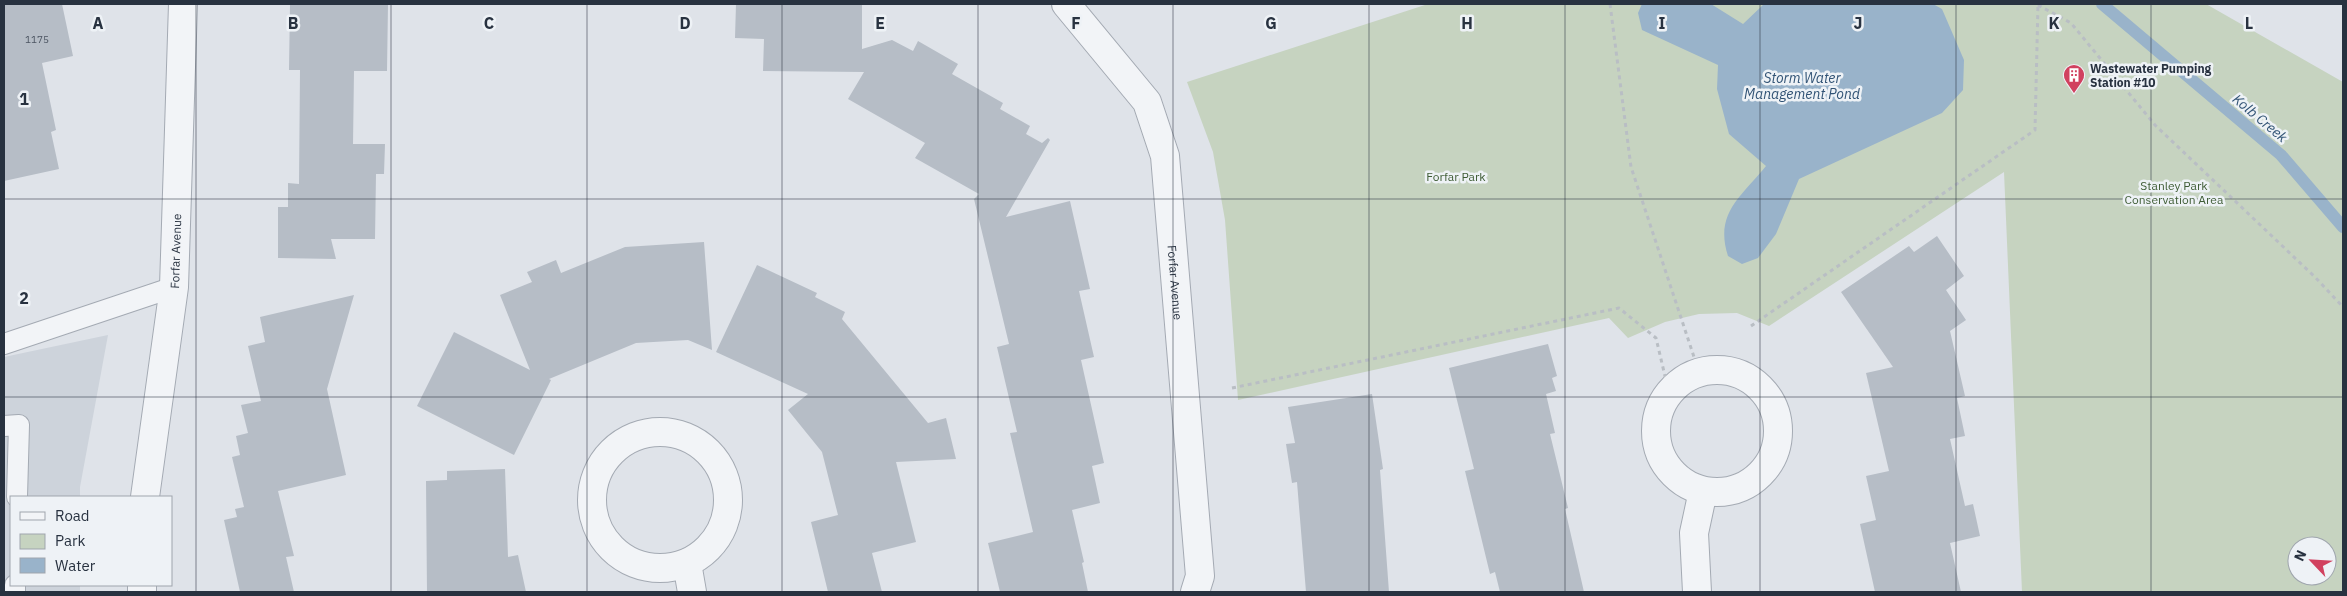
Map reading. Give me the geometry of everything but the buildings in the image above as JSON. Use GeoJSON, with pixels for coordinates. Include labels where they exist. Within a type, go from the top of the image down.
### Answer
{"type":"FeatureCollection","features":[{"type":"Feature","properties":{"kind":"street","name":"Forfar Avenue"},"geometry":{"type":"LineString","coordinates":[[145,496],[174,288],[183,4]]}},
{"type":"Feature","properties":{"kind":"street","name":"Forfar Avenue"},"geometry":{"type":"LineString","coordinates":[[1066,4],[1147,102],[1165,156],[1200,576],[1194,592]]}},
{"type":"Feature","properties":{"kind":"street"},"geometry":{"type":"LineString","coordinates":[[1720,369],[1741,374],[1759,386],[1774,409],[1778,430],[1775,451],[1767,467],[1752,482],[1724,492],[1703,491],[1684,483],[1671,472],[1660,454],[1656,433],[1669,393],[1687,378],[1699,372],[1720,369]]}},
{"type":"Feature","properties":{"kind":"street"},"geometry":{"type":"LineString","coordinates":[[653,432],[676,434],[700,445],[717,462],[722,472],[728,495],[725,519],[721,531],[706,550],[687,563],[672,567],[649,568],[626,559],[615,551],[601,533],[593,511],[594,484],[604,462],[609,456],[634,436],[653,432]]}},
{"type":"Feature","properties":{"kind":"street"},"geometry":{"type":"LineString","coordinates":[[1697,592],[1694,533],[1703,491]]}},
{"type":"Feature","properties":{"kind":"street"},"geometry":{"type":"LineString","coordinates":[[687,563],[692,592]]}},
{"type":"Feature","properties":{"kind":"lane"},"geometry":{"type":"LineString","coordinates":[[4,344],[174,288]]}},
{"type":"Feature","properties":{"kind":"lane"},"geometry":{"type":"LineString","coordinates":[[4,426],[19,425],[17,496]]}},
{"type":"Feature","properties":{"kind":"path"},"geometry":{"type":"LineString","coordinates":[[1610,4],[1631,167],[1699,372]]}},
{"type":"Feature","properties":{"kind":"path"},"geometry":{"type":"LineString","coordinates":[[1751,326],[2035,130],[2037,4],[2072,23],[2154,125],[2315,276],[2343,307]]}},
{"type":"Feature","properties":{"kind":"path"},"geometry":{"type":"LineString","coordinates":[[1232,388],[1619,308],[1656,338],[1669,393]]}},
{"type":"Feature","properties":{"kind":"shaded area"},"geometry":{"type":"Polygon","coordinates":[[[108,335],[80,487],[80,496],[10,496],[10,586],[80,586],[80,592],[4,592],[4,357],[108,335]]]}},
{"type":"Feature","properties":{"kind":"green space"},"geometry":{"type":"Polygon","coordinates":[[[1428,4],[2206,4],[2343,82],[2343,592],[2022,592],[2004,172],[1769,326],[1737,313],[1699,314],[1665,322],[1628,338],[1609,318],[1238,400],[1225,220],[1213,152],[1187,82],[1428,4]]]}},
{"type":"Feature","properties":{"kind":"water","name":"Storm Water Management Pond"},"geometry":{"type":"Polygon","coordinates":[[[1642,4],[1711,4],[1743,24],[1764,4],[1933,4],[1942,9],[1964,60],[1963,90],[1942,113],[1799,179],[1776,234],[1758,258],[1742,264],[1728,256],[1725,228],[1733,206],[1766,166],[1729,134],[1717,89],[1718,65],[1642,30],[1638,13],[1642,4]]]}},
{"type":"Feature","properties":{"kind":"waterway","name":"Kolb Creek"},"geometry":{"type":"LineString","coordinates":[[2102,4],[2281,155],[2343,227]]}},
{"type":"Feature","properties":{"kind":"place","name":"Wastewater Pumping Station #10"},"geometry":{"type":"Point","coordinates":[2074,94]}},
{"type":"Feature","properties":{"kind":"park label","name":"Forfar Park"},"geometry":{"type":"Point","coordinates":[1456,176]}},
{"type":"Feature","properties":{"kind":"park label","name":"Stanley Park Conservation Area"},"geometry":{"type":"Point","coordinates":[2174,192]}}]}
